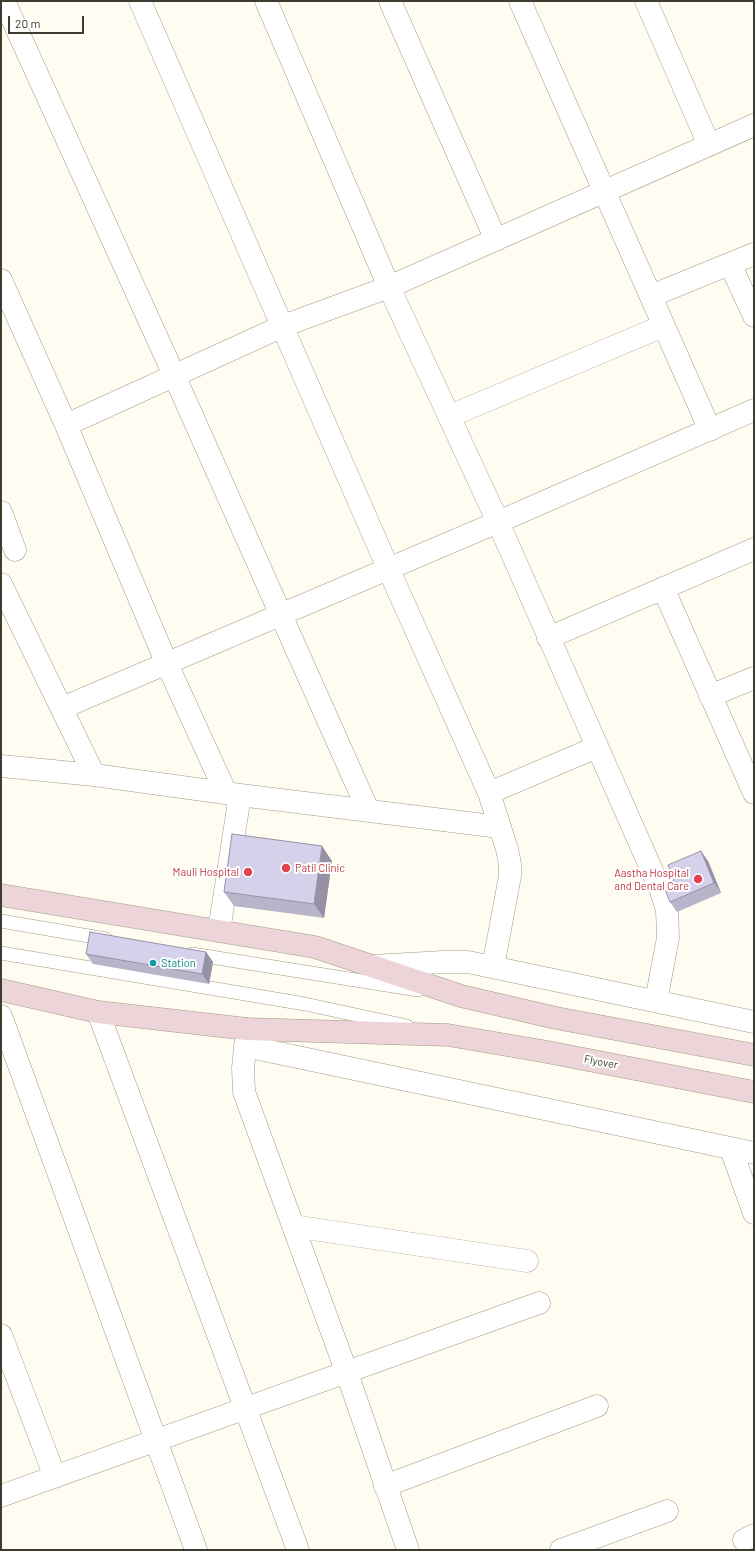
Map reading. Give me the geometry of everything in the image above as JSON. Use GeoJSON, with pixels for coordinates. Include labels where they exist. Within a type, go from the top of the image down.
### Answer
{"type":"FeatureCollection","features":[{"type":"Feature","properties":{"kind":"main road"},"geometry":{"type":"LineString","coordinates":[[1,895],[315,947],[461,996],[556,1018],[754,1055]]}},
{"type":"Feature","properties":{"kind":"main road","name":"Flyover"},"geometry":{"type":"LineString","coordinates":[[1,990],[98,1012],[246,1037],[448,1035],[542,1051],[754,1092]]}},
{"type":"Feature","properties":{"kind":"street"},"geometry":{"type":"LineString","coordinates":[[4,1],[174,375],[368,810]]}},
{"type":"Feature","properties":{"kind":"street"},"geometry":{"type":"LineString","coordinates":[[140,1],[488,793],[507,849],[510,876],[493,967]]}},
{"type":"Feature","properties":{"kind":"street"},"geometry":{"type":"LineString","coordinates":[[266,1],[390,287],[498,522],[661,891],[667,910],[668,938],[656,1002]]}},
{"type":"Feature","properties":{"kind":"street"},"geometry":{"type":"LineString","coordinates":[[390,1],[496,240]]}},
{"type":"Feature","properties":{"kind":"street"},"geometry":{"type":"LineString","coordinates":[[520,1],[710,430]]}},
{"type":"Feature","properties":{"kind":"street"},"geometry":{"type":"LineString","coordinates":[[646,1],[709,145]]}},
{"type":"Feature","properties":{"kind":"street"},"geometry":{"type":"LineString","coordinates":[[66,425],[283,326],[390,287],[754,125]]}},
{"type":"Feature","properties":{"kind":"street"},"geometry":{"type":"LineString","coordinates":[[651,296],[754,254]]}},
{"type":"Feature","properties":{"kind":"street"},"geometry":{"type":"LineString","coordinates":[[730,264],[754,316]]}},
{"type":"Feature","properties":{"kind":"street"},"geometry":{"type":"LineString","coordinates":[[1,280],[66,425],[167,664],[233,794],[219,931]]}},
{"type":"Feature","properties":{"kind":"street"},"geometry":{"type":"LineString","coordinates":[[450,416],[663,326]]}},
{"type":"Feature","properties":{"kind":"street"},"geometry":{"type":"LineString","coordinates":[[62,708],[498,522],[754,410]]}},
{"type":"Feature","properties":{"kind":"street"},"geometry":{"type":"LineString","coordinates":[[1,512],[15,550]]}},
{"type":"Feature","properties":{"kind":"street"},"geometry":{"type":"LineString","coordinates":[[548,638],[754,549]]}},
{"type":"Feature","properties":{"kind":"street"},"geometry":{"type":"LineString","coordinates":[[1,584],[94,775]]}},
{"type":"Feature","properties":{"kind":"street"},"geometry":{"type":"LineString","coordinates":[[663,588],[754,793]]}},
{"type":"Feature","properties":{"kind":"street"},"geometry":{"type":"LineString","coordinates":[[710,696],[754,678]]}},
{"type":"Feature","properties":{"kind":"street"},"geometry":{"type":"LineString","coordinates":[[488,793],[597,747]]}},
{"type":"Feature","properties":{"kind":"street"},"geometry":{"type":"LineString","coordinates":[[1,766],[94,775],[500,827]]}},
{"type":"Feature","properties":{"kind":"street"},"geometry":{"type":"LineString","coordinates":[[371,966],[468,962],[754,1022]]}},
{"type":"Feature","properties":{"kind":"street"},"geometry":{"type":"LineString","coordinates":[[98,1012],[298,1550]]}},
{"type":"Feature","properties":{"kind":"street"},"geometry":{"type":"LineString","coordinates":[[1,1016],[196,1550]]}},
{"type":"Feature","properties":{"kind":"street"},"geometry":{"type":"LineString","coordinates":[[408,1550],[346,1373],[244,1092],[243,1068],[246,1037],[754,1153]]}},
{"type":"Feature","properties":{"kind":"street"},"geometry":{"type":"LineString","coordinates":[[732,1149],[754,1213]]}},
{"type":"Feature","properties":{"kind":"street"},"geometry":{"type":"LineString","coordinates":[[293,1226],[527,1261]]}},
{"type":"Feature","properties":{"kind":"street"},"geometry":{"type":"LineString","coordinates":[[1,1496],[539,1303]]}},
{"type":"Feature","properties":{"kind":"street"},"geometry":{"type":"LineString","coordinates":[[1,1336],[55,1477]]}},
{"type":"Feature","properties":{"kind":"street"},"geometry":{"type":"LineString","coordinates":[[385,1486],[597,1406]]}},
{"type":"Feature","properties":{"kind":"street"},"geometry":{"type":"LineString","coordinates":[[561,1550],[667,1511]]}},
{"type":"Feature","properties":{"kind":"lane"},"geometry":{"type":"LineString","coordinates":[[1,921],[117,941]]}},
{"type":"Feature","properties":{"kind":"lane"},"geometry":{"type":"LineString","coordinates":[[179,952],[311,974],[461,996]]}},
{"type":"Feature","properties":{"kind":"lane"},"geometry":{"type":"LineString","coordinates":[[1,953],[305,1004],[448,1035]]}},
{"type":"Feature","properties":{"kind":"building"},"geometry":{"type":"Polygon","coordinates":[[[232,834],[322,846],[314,904],[224,892],[232,834]]]}},
{"type":"Feature","properties":{"kind":"building"},"geometry":{"type":"Polygon","coordinates":[[[701,851],[714,883],[670,902],[663,885],[674,880],[668,865],[701,851]]]}},
{"type":"Feature","properties":{"kind":"building"},"geometry":{"type":"Polygon","coordinates":[[[90,932],[206,952],[202,974],[86,954],[90,932]]]}},
{"type":"Feature","properties":{"kind":"place","name":"Patil Clinic"},"geometry":{"type":"Point","coordinates":[286,868]}},
{"type":"Feature","properties":{"kind":"place","name":"Mauli Hospital"},"geometry":{"type":"Point","coordinates":[248,872]}},
{"type":"Feature","properties":{"kind":"place","name":"Aastha Hospital and Dental Care"},"geometry":{"type":"Point","coordinates":[698,879]}},
{"type":"Feature","properties":{"kind":"place","name":"Station"},"geometry":{"type":"Point","coordinates":[153,963]}}]}
